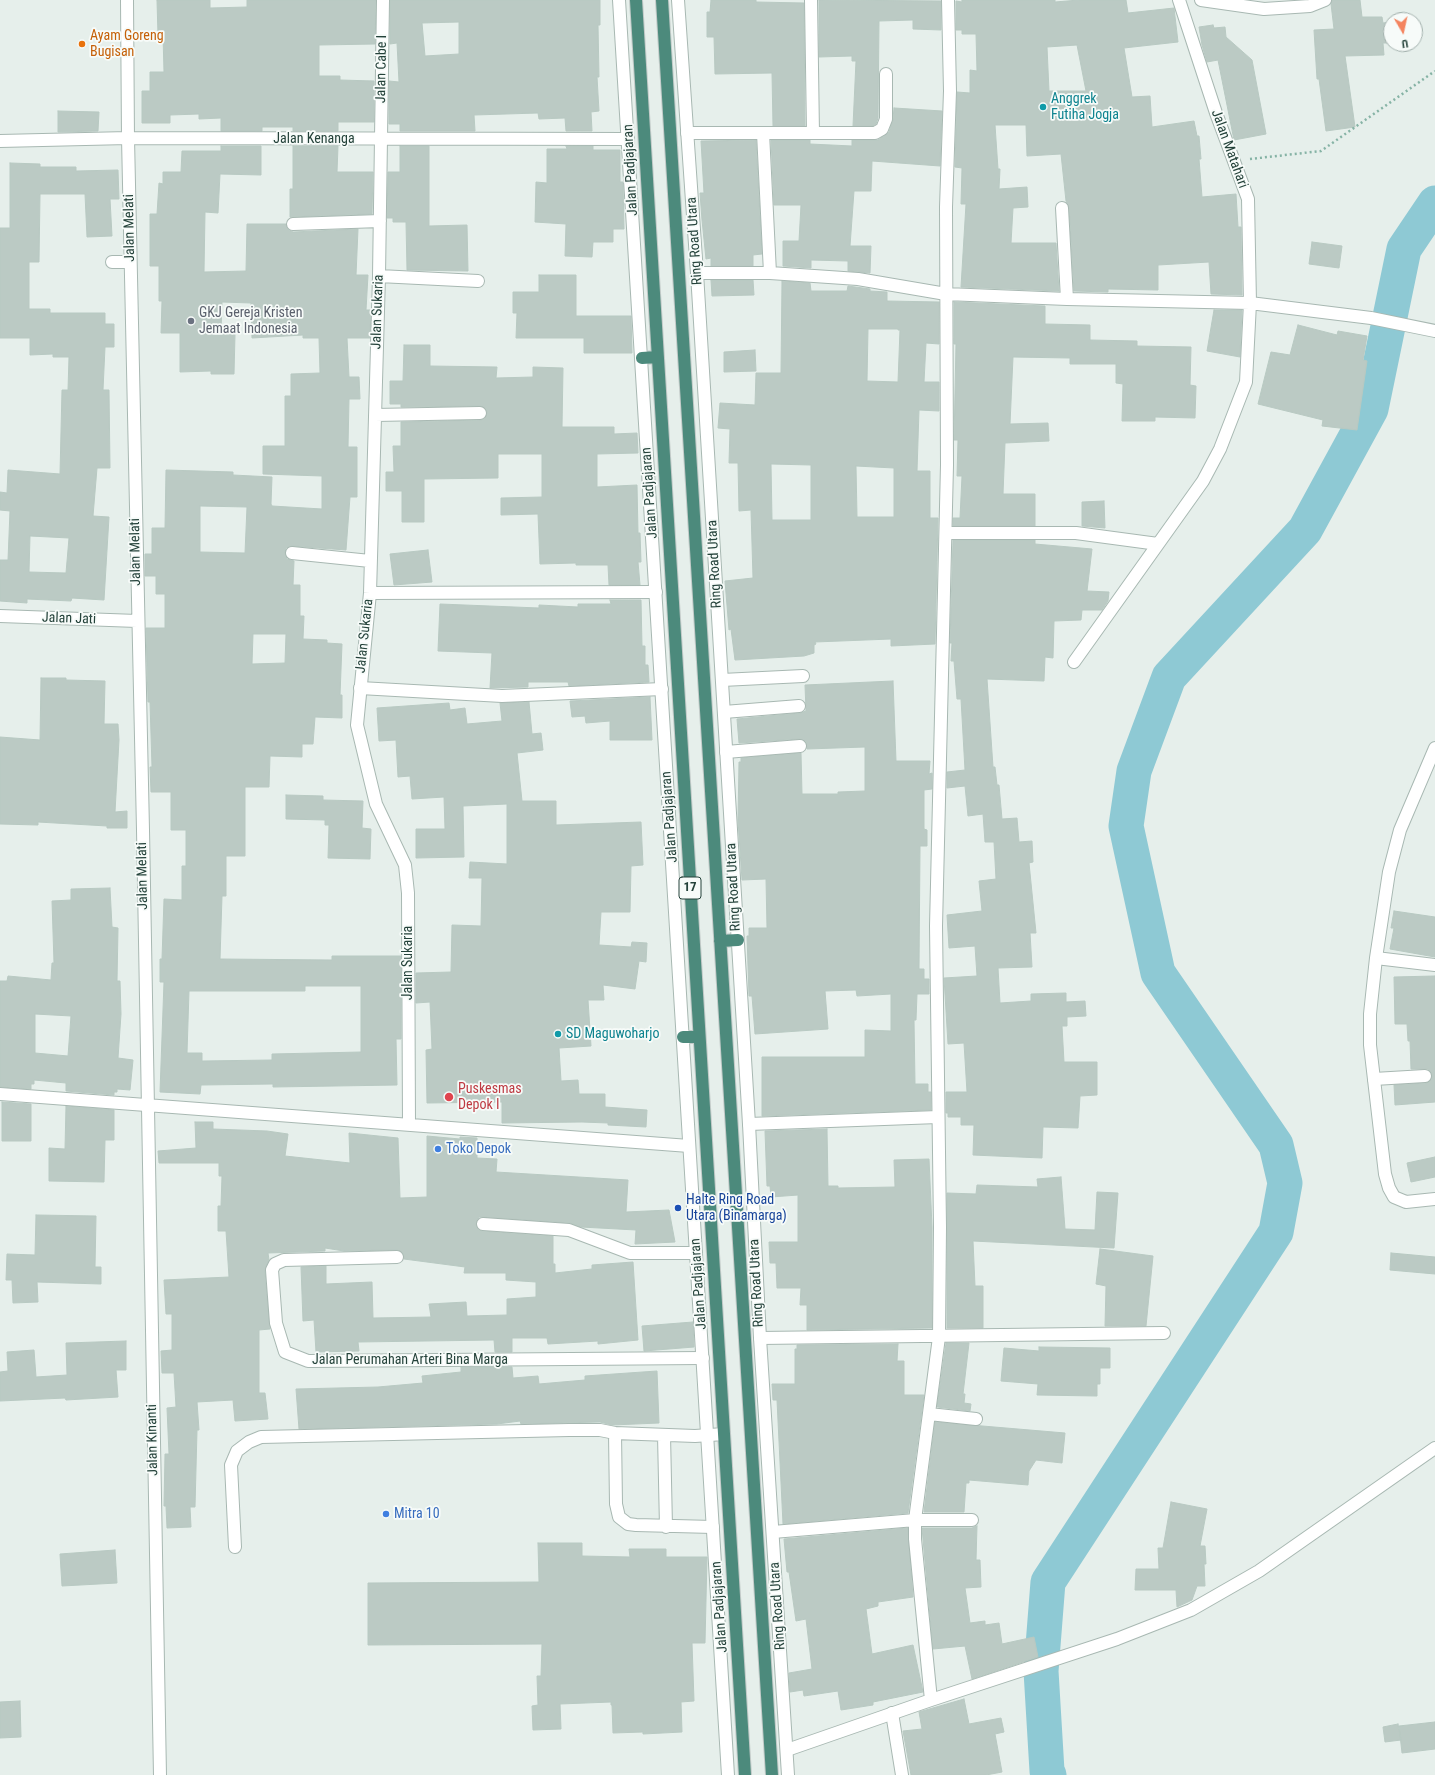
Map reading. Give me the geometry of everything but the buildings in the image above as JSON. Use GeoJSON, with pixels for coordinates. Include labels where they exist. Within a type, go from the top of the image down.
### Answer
{"type":"FeatureCollection","features":[{"type":"Feature","properties":{"kind":"highway","name":"Jalan Padjajaran"},"geometry":{"type":"LineString","coordinates":[[636,0],[745,1775]]}},
{"type":"Feature","properties":{"kind":"highway","name":"17"},"geometry":{"type":"LineString","coordinates":[[662,0],[772,1775]]}},
{"type":"Feature","properties":{"kind":"highway"},"geometry":{"type":"LineString","coordinates":[[642,358],[657,357]]}},
{"type":"Feature","properties":{"kind":"highway"},"geometry":{"type":"LineString","coordinates":[[720,941],[738,940]]}},
{"type":"Feature","properties":{"kind":"highway"},"geometry":{"type":"LineString","coordinates":[[683,1036],[699,1037]]}},
{"type":"Feature","properties":{"kind":"street","name":"Jalan Melati"},"geometry":{"type":"LineString","coordinates":[[127,0],[130,262],[137,621],[143,830],[146,1104]]}},
{"type":"Feature","properties":{"kind":"street","name":"Jalan Cabe I"},"geometry":{"type":"LineString","coordinates":[[381,139],[383,0]]}},
{"type":"Feature","properties":{"kind":"street"},"geometry":{"type":"LineString","coordinates":[[620,0],[728,1775]]}},
{"type":"Feature","properties":{"kind":"street","name":"Ring Road Utara"},"geometry":{"type":"LineString","coordinates":[[678,0],[698,273],[749,1124],[760,1338],[788,1775]]}},
{"type":"Feature","properties":{"kind":"street"},"geometry":{"type":"LineString","coordinates":[[811,0],[813,133]]}},
{"type":"Feature","properties":{"kind":"street"},"geometry":{"type":"LineString","coordinates":[[931,1700],[915,1538],[915,1520],[939,1337],[940,1227],[936,926],[947,465],[946,207],[950,91],[948,0]]}},
{"type":"Feature","properties":{"kind":"street","name":"Jalan Matahari"},"geometry":{"type":"LineString","coordinates":[[1074,662],[1203,481],[1220,449],[1246,382],[1250,302],[1248,199],[1233,160],[1179,0]]}},
{"type":"Feature","properties":{"kind":"street"},"geometry":{"type":"LineString","coordinates":[[1201,0],[1264,9],[1310,6],[1325,0]]}},
{"type":"Feature","properties":{"kind":"street"},"geometry":{"type":"LineString","coordinates":[[687,133],[875,133],[882,129],[886,119],[886,74]]}},
{"type":"Feature","properties":{"kind":"street"},"geometry":{"type":"LineString","coordinates":[[763,133],[770,274]]}},
{"type":"Feature","properties":{"kind":"street","name":"Jalan Kenanga"},"geometry":{"type":"LineString","coordinates":[[0,141],[128,138],[628,139]]}},
{"type":"Feature","properties":{"kind":"street","name":"Jalan Sukaria"},"geometry":{"type":"LineString","coordinates":[[381,139],[380,276],[370,593],[357,725],[376,804],[405,865],[408,893],[409,1124]]}},
{"type":"Feature","properties":{"kind":"street"},"geometry":{"type":"LineString","coordinates":[[1062,208],[1067,299]]}},
{"type":"Feature","properties":{"kind":"street"},"geometry":{"type":"LineString","coordinates":[[293,224],[380,221]]}},
{"type":"Feature","properties":{"kind":"street"},"geometry":{"type":"LineString","coordinates":[[112,262],[130,262]]}},
{"type":"Feature","properties":{"kind":"street"},"geometry":{"type":"LineString","coordinates":[[698,273],[770,274],[858,279],[946,294],[1067,299],[1250,302],[1371,318],[1435,331]]}},
{"type":"Feature","properties":{"kind":"street"},"geometry":{"type":"LineString","coordinates":[[380,276],[478,281]]}},
{"type":"Feature","properties":{"kind":"street"},"geometry":{"type":"LineString","coordinates":[[375,415],[480,413]]}},
{"type":"Feature","properties":{"kind":"street"},"geometry":{"type":"LineString","coordinates":[[946,533],[1076,533],[1158,544]]}},
{"type":"Feature","properties":{"kind":"street"},"geometry":{"type":"LineString","coordinates":[[292,553],[370,561]]}},
{"type":"Feature","properties":{"kind":"street"},"geometry":{"type":"LineString","coordinates":[[370,593],[656,592]]}},
{"type":"Feature","properties":{"kind":"street","name":"Jalan Jati"},"geometry":{"type":"LineString","coordinates":[[0,616],[137,621]]}},
{"type":"Feature","properties":{"kind":"street"},"geometry":{"type":"LineString","coordinates":[[722,680],[803,676]]}},
{"type":"Feature","properties":{"kind":"street"},"geometry":{"type":"LineString","coordinates":[[360,688],[502,696],[662,689]]}},
{"type":"Feature","properties":{"kind":"street"},"geometry":{"type":"LineString","coordinates":[[724,712],[800,706]]}},
{"type":"Feature","properties":{"kind":"street"},"geometry":{"type":"LineString","coordinates":[[726,752],[800,746]]}},
{"type":"Feature","properties":{"kind":"street"},"geometry":{"type":"LineString","coordinates":[[1435,748],[1400,830],[1389,872],[1376,958],[1370,1030],[1370,1045],[1385,1174],[1388,1188],[1394,1197],[1406,1202],[1435,1199]]}},
{"type":"Feature","properties":{"kind":"street"},"geometry":{"type":"LineString","coordinates":[[1376,958],[1435,965]]}},
{"type":"Feature","properties":{"kind":"street"},"geometry":{"type":"LineString","coordinates":[[1374,1079],[1425,1076]]}},
{"type":"Feature","properties":{"kind":"street"},"geometry":{"type":"LineString","coordinates":[[0,1094],[689,1146]]}},
{"type":"Feature","properties":{"kind":"street","name":"Jalan Kinanti"},"geometry":{"type":"LineString","coordinates":[[146,1104],[160,1775]]}},
{"type":"Feature","properties":{"kind":"street"},"geometry":{"type":"LineString","coordinates":[[749,1124],[938,1117]]}},
{"type":"Feature","properties":{"kind":"street"},"geometry":{"type":"LineString","coordinates":[[483,1224],[569,1230],[630,1253],[696,1252]]}},
{"type":"Feature","properties":{"kind":"street","name":"Jalan Perumahan Arteri Bina Marga"},"geometry":{"type":"LineString","coordinates":[[398,1257],[284,1260],[275,1264],[272,1270],[276,1323],[285,1352],[308,1361],[703,1358]]}},
{"type":"Feature","properties":{"kind":"street"},"geometry":{"type":"LineString","coordinates":[[760,1338],[768,1336],[939,1337],[1164,1333]]}},
{"type":"Feature","properties":{"kind":"street"},"geometry":{"type":"LineString","coordinates":[[929,1414],[976,1419]]}},
{"type":"Feature","properties":{"kind":"street"},"geometry":{"type":"LineString","coordinates":[[235,1547],[231,1465],[237,1451],[249,1442],[261,1437],[569,1430],[600,1430],[615,1434],[724,1434]]}},
{"type":"Feature","properties":{"kind":"street"},"geometry":{"type":"LineString","coordinates":[[615,1434],[616,1504],[619,1517],[628,1524],[713,1527]]}},
{"type":"Feature","properties":{"kind":"street"},"geometry":{"type":"LineString","coordinates":[[664,1435],[666,1526]]}},
{"type":"Feature","properties":{"kind":"street"},"geometry":{"type":"LineString","coordinates":[[787,1750],[892,1713],[1117,1639],[1191,1610],[1260,1571],[1435,1448]]}},
{"type":"Feature","properties":{"kind":"street"},"geometry":{"type":"LineString","coordinates":[[773,1532],[915,1520],[972,1520]]}},
{"type":"Feature","properties":{"kind":"street"},"geometry":{"type":"LineString","coordinates":[[892,1713],[902,1775]]}},
{"type":"Feature","properties":{"kind":"path"},"geometry":{"type":"LineString","coordinates":[[1233,160],[1321,151],[1435,71]]}},
{"type":"Feature","properties":{"kind":"waterway"},"geometry":{"type":"LineString","coordinates":[[1049,1775],[1047,1771],[1041,1671],[1048,1582],[1276,1232],[1285,1183],[1276,1145],[1158,973],[1126,826],[1134,771],[1169,677],[1305,530],[1371,409],[1404,249],[1435,203]]}},
{"type":"Feature","properties":{"kind":"place","name":"Ayam Goreng Bugisan"},"geometry":{"type":"Point","coordinates":[82,44]}},
{"type":"Feature","properties":{"kind":"place","name":"Anggrek Futiha Jogja"},"geometry":{"type":"Point","coordinates":[1043,107]}},
{"type":"Feature","properties":{"kind":"place","name":"GKJ Gereja Kristen Jemaat Indonesia"},"geometry":{"type":"Point","coordinates":[191,321]}},
{"type":"Feature","properties":{"kind":"place","name":"SD Maguwoharjo"},"geometry":{"type":"Point","coordinates":[558,1034]}},
{"type":"Feature","properties":{"kind":"place","name":"Puskesmas Depok I"},"geometry":{"type":"Point","coordinates":[449,1097]}},
{"type":"Feature","properties":{"kind":"place","name":"Toko Depok"},"geometry":{"type":"Point","coordinates":[438,1149]}},
{"type":"Feature","properties":{"kind":"place","name":"Halte Ring Road Utara (Binamarga)"},"geometry":{"type":"Point","coordinates":[678,1208]}},
{"type":"Feature","properties":{"kind":"place","name":"Mitra 10"},"geometry":{"type":"Point","coordinates":[386,1514]}}]}
